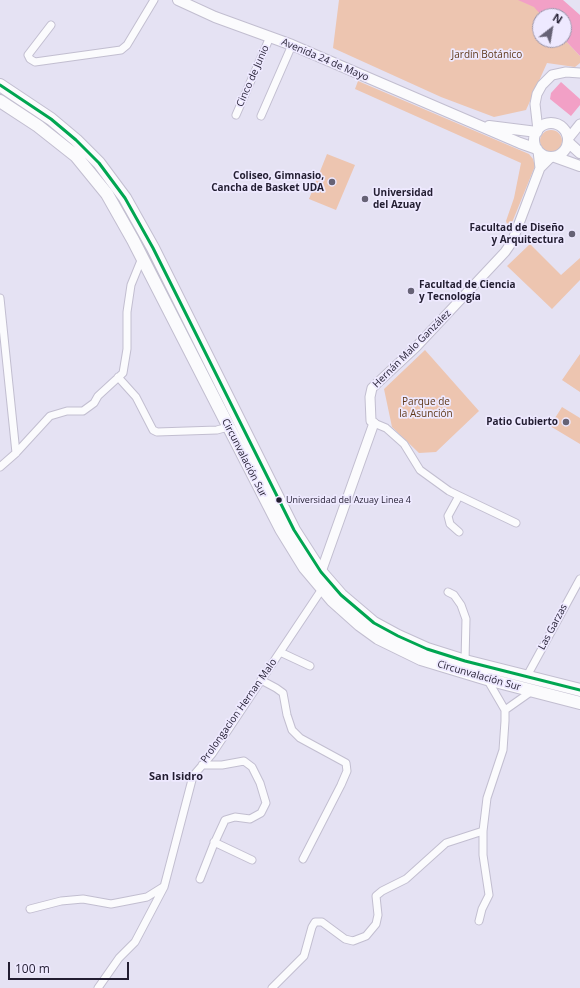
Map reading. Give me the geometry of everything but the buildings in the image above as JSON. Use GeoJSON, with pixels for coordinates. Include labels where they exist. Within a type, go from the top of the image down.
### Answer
{"type":"FeatureCollection","features":[{"type":"Feature","properties":{"kind":"highway","name":"Circunvalación Sur"},"geometry":{"type":"LineString","coordinates":[[0,85],[51,119],[76,140],[99,163],[125,198],[153,248],[294,530],[321,572],[341,595],[374,623],[421,647],[465,661],[580,690]]}},
{"type":"Feature","properties":{"kind":"highway","name":"Circunvalación Sur"},"geometry":{"type":"LineString","coordinates":[[0,101],[53,137],[81,162],[107,194],[142,258],[281,529],[305,568],[322,589],[360,626],[391,645],[421,659],[487,679],[580,703]]}},
{"type":"Feature","properties":{"kind":"main road","name":"Avenida 24 de Mayo"},"geometry":{"type":"LineString","coordinates":[[178,0],[215,17],[292,45],[538,150]]}},
{"type":"Feature","properties":{"kind":"main road","name":"Avenida 24 de Mayo"},"geometry":{"type":"LineString","coordinates":[[472,122],[538,131]]}},
{"type":"Feature","properties":{"kind":"main road"},"geometry":{"type":"LineString","coordinates":[[580,153],[568,140],[565,132],[556,125],[544,125],[538,131],[534,141],[538,150],[553,157],[580,166]]}},
{"type":"Feature","properties":{"kind":"main road"},"geometry":{"type":"LineString","coordinates":[[553,157],[565,150],[568,140]]}},
{"type":"Feature","properties":{"kind":"street"},"geometry":{"type":"LineString","coordinates":[[51,25],[28,55],[35,62],[121,50],[127,45],[154,0]]}},
{"type":"Feature","properties":{"kind":"street","name":"Cinco de Junio"},"geometry":{"type":"LineString","coordinates":[[236,115],[270,37]]}},
{"type":"Feature","properties":{"kind":"street"},"geometry":{"type":"LineString","coordinates":[[261,116],[292,45]]}},
{"type":"Feature","properties":{"kind":"street"},"geometry":{"type":"LineString","coordinates":[[538,131],[535,104],[537,94],[542,85],[552,75],[566,72],[580,73]]}},
{"type":"Feature","properties":{"kind":"street"},"geometry":{"type":"LineString","coordinates":[[568,140],[580,124]]}},
{"type":"Feature","properties":{"kind":"street","name":"Hernán Malo Ganzález"},"geometry":{"type":"LineString","coordinates":[[374,423],[371,420],[370,397],[372,388],[416,347],[505,252],[512,242],[540,168],[538,150]]}},
{"type":"Feature","properties":{"kind":"street","name":"Hernán Malo Ganzález"},"geometry":{"type":"LineString","coordinates":[[540,168],[553,157]]}},
{"type":"Feature","properties":{"kind":"street"},"geometry":{"type":"LineString","coordinates":[[0,467],[16,454],[50,416],[67,411],[83,411],[94,403],[98,396],[123,373],[127,349],[127,312],[132,285],[142,258]]}},
{"type":"Feature","properties":{"kind":"street"},"geometry":{"type":"LineString","coordinates":[[0,298],[16,454]]}},
{"type":"Feature","properties":{"kind":"street"},"geometry":{"type":"LineString","coordinates":[[118,377],[136,397],[153,430],[157,432],[218,430],[228,427]]}},
{"type":"Feature","properties":{"kind":"street"},"geometry":{"type":"LineString","coordinates":[[321,572],[374,423],[386,428],[404,444],[420,470],[448,491],[516,523]]}},
{"type":"Feature","properties":{"kind":"street"},"geometry":{"type":"LineString","coordinates":[[459,496],[448,516],[450,524],[459,532]]}},
{"type":"Feature","properties":{"kind":"street","name":"Las Garzas"},"geometry":{"type":"LineString","coordinates":[[527,676],[578,587],[580,579]]}},
{"type":"Feature","properties":{"kind":"street","name":"Prolongacion Hernan Malo"},"geometry":{"type":"LineString","coordinates":[[98,988],[119,958],[135,942],[164,887],[193,776],[212,754],[322,589]]}},
{"type":"Feature","properties":{"kind":"street"},"geometry":{"type":"LineString","coordinates":[[448,592],[454,595],[461,605],[466,619],[465,661]]}},
{"type":"Feature","properties":{"kind":"street"},"geometry":{"type":"LineString","coordinates":[[280,652],[310,666]]}},
{"type":"Feature","properties":{"kind":"street"},"geometry":{"type":"LineString","coordinates":[[479,922],[482,909],[489,895],[483,855],[483,831],[487,798],[503,750],[505,710],[487,679]]}},
{"type":"Feature","properties":{"kind":"street"},"geometry":{"type":"LineString","coordinates":[[260,680],[283,693],[287,715],[292,730],[300,738],[346,763],[346,771],[341,785],[303,859]]}},
{"type":"Feature","properties":{"kind":"street"},"geometry":{"type":"LineString","coordinates":[[505,710],[532,691]]}},
{"type":"Feature","properties":{"kind":"street"},"geometry":{"type":"LineString","coordinates":[[200,879],[214,842],[225,820],[235,817],[250,819],[261,813],[266,803],[260,783],[252,767],[244,761],[222,765],[202,765]]}},
{"type":"Feature","properties":{"kind":"street"},"geometry":{"type":"LineString","coordinates":[[272,988],[304,956],[312,927],[315,922],[322,922],[345,939],[353,941],[366,936],[376,924],[378,915],[376,896],[382,891],[406,879],[446,844],[483,831]]}},
{"type":"Feature","properties":{"kind":"street"},"geometry":{"type":"LineString","coordinates":[[214,842],[252,860]]}},
{"type":"Feature","properties":{"kind":"street"},"geometry":{"type":"LineString","coordinates":[[30,909],[69,900],[83,899],[111,904],[147,897],[164,887]]}},
{"type":"Feature","properties":{"kind":"green space","name":"Jardín Botánico"},"geometry":{"type":"Polygon","coordinates":[[[339,0],[532,0],[537,8],[532,8],[532,48],[572,48],[580,56],[580,63],[575,67],[547,63],[526,110],[494,117],[441,97],[333,48],[339,0]]]}},
{"type":"Feature","properties":{"kind":"green space"},"geometry":{"type":"Polygon","coordinates":[[[358,81],[529,154],[533,159],[535,166],[509,230],[506,221],[514,198],[521,163],[355,89],[358,81]]]}},
{"type":"Feature","properties":{"kind":"green space"},"geometry":{"type":"Polygon","coordinates":[[[551,130],[559,133],[562,141],[559,149],[551,152],[543,149],[540,141],[543,133],[551,130]]]}},
{"type":"Feature","properties":{"kind":"green space","name":"Coliseo, Gimnasio, Cancha de Basket UDA"},"geometry":{"type":"Polygon","coordinates":[[[327,154],[355,165],[336,210],[309,199],[327,154]]]}},
{"type":"Feature","properties":{"kind":"green space"},"geometry":{"type":"Polygon","coordinates":[[[530,244],[561,275],[580,258],[580,280],[552,309],[507,266],[530,244]]]}},
{"type":"Feature","properties":{"kind":"green space","name":"Parque de la Asunción"},"geometry":{"type":"Polygon","coordinates":[[[425,350],[479,411],[436,452],[419,453],[392,427],[384,389],[425,350]]]}},
{"type":"Feature","properties":{"kind":"green space"},"geometry":{"type":"Polygon","coordinates":[[[580,354],[580,392],[562,380],[580,354]]]}},
{"type":"Feature","properties":{"kind":"green space","name":"Patio Cubierto"},"geometry":{"type":"Polygon","coordinates":[[[562,407],[580,418],[580,444],[550,426],[562,407]]]}},
{"type":"Feature","properties":{"kind":"shaded area"},"geometry":{"type":"Polygon","coordinates":[[[518,0],[563,0],[580,15],[580,56],[572,48],[572,8],[534,7],[518,0]]]}},
{"type":"Feature","properties":{"kind":"shaded area"},"geometry":{"type":"Polygon","coordinates":[[[561,82],[580,99],[580,105],[571,116],[550,99],[551,93],[561,82]]]}},
{"type":"Feature","properties":{"kind":"transit line"},"geometry":{"type":"LineString","coordinates":[[0,85],[51,119],[76,140],[99,163],[125,198],[153,248],[294,530],[321,572],[341,595],[374,623],[427,649],[465,661],[580,690]]}},
{"type":"Feature","properties":{"kind":"place","name":"Coliseo, Gimnasio, Cancha de Basket UDA"},"geometry":{"type":"Point","coordinates":[332,182]}},
{"type":"Feature","properties":{"kind":"place","name":"Universidad del Azuay"},"geometry":{"type":"Point","coordinates":[365,199]}},
{"type":"Feature","properties":{"kind":"place","name":"Facultad de Diseño y Arquitectura"},"geometry":{"type":"Point","coordinates":[572,234]}},
{"type":"Feature","properties":{"kind":"place","name":"Facultad de Ciencia y Tecnología"},"geometry":{"type":"Point","coordinates":[411,291]}},
{"type":"Feature","properties":{"kind":"place","name":"Patio Cubierto"},"geometry":{"type":"Point","coordinates":[566,422]}},
{"type":"Feature","properties":{"kind":"place","name":"Universidad del Azuay Linea 4"},"geometry":{"type":"Point","coordinates":[279,500]}},
{"type":"Feature","properties":{"kind":"district","name":"San Isidro"},"geometry":{"type":"Point","coordinates":[176,777]}}]}
